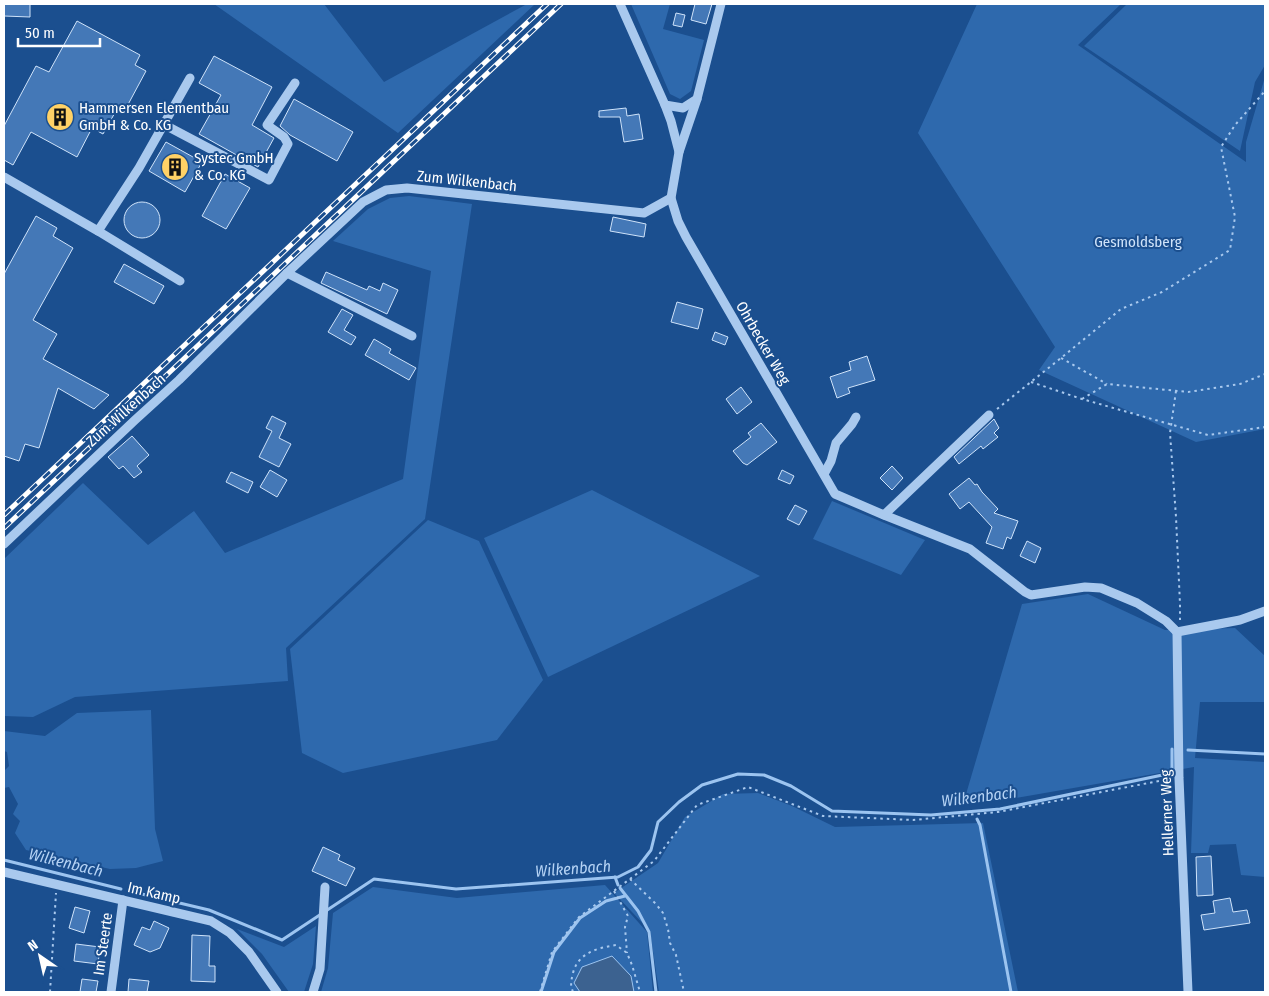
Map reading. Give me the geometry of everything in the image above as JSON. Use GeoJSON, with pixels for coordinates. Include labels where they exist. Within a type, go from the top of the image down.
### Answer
{"type":"FeatureCollection","features":[{"type":"Feature","properties":{"kind":"street","name":"Ohrbecker Weg"},"geometry":{"type":"LineString","coordinates":[[620,4],[665,105],[680,152]]}},
{"type":"Feature","properties":{"kind":"street","name":"Ohrbecker Weg"},"geometry":{"type":"LineString","coordinates":[[721,4],[697,99],[680,152],[671,198],[686,237],[835,494],[970,549],[1024,592],[1031,595],[1085,587],[1101,588],[1137,603],[1166,621],[1177,632]]}},
{"type":"Feature","properties":{"kind":"street"},"geometry":{"type":"LineString","coordinates":[[98,231],[138,168],[190,78]]}},
{"type":"Feature","properties":{"kind":"street"},"geometry":{"type":"LineString","coordinates":[[163,124],[269,180],[288,144],[284,137],[267,125],[295,83]]}},
{"type":"Feature","properties":{"kind":"street"},"geometry":{"type":"LineString","coordinates":[[665,105],[684,108],[697,99]]}},
{"type":"Feature","properties":{"kind":"street"},"geometry":{"type":"LineString","coordinates":[[4,178],[98,231],[180,281]]}},
{"type":"Feature","properties":{"kind":"street","name":"Zum Wilkenbach"},"geometry":{"type":"LineString","coordinates":[[4,544],[179,380],[287,273],[363,202],[386,190],[407,188],[630,213],[644,213],[671,198]]}},
{"type":"Feature","properties":{"kind":"street"},"geometry":{"type":"LineString","coordinates":[[287,273],[412,336]]}},
{"type":"Feature","properties":{"kind":"street"},"geometry":{"type":"LineString","coordinates":[[884,515],[989,415]]}},
{"type":"Feature","properties":{"kind":"street"},"geometry":{"type":"LineString","coordinates":[[824,474],[831,462],[836,444],[856,417]]}},
{"type":"Feature","properties":{"kind":"street"},"geometry":{"type":"LineString","coordinates":[[1177,632],[1240,620],[1265,612]]}},
{"type":"Feature","properties":{"kind":"street","name":"Hellerner Weg"},"geometry":{"type":"LineString","coordinates":[[1177,632],[1179,778],[1188,992]]}},
{"type":"Feature","properties":{"kind":"street","name":"Im Kamp"},"geometry":{"type":"LineString","coordinates":[[4,872],[211,920],[230,933],[249,952],[278,992]]}},
{"type":"Feature","properties":{"kind":"street"},"geometry":{"type":"LineString","coordinates":[[313,992],[320,969],[325,887]]}},
{"type":"Feature","properties":{"kind":"street","name":"Im Steerte"},"geometry":{"type":"LineString","coordinates":[[111,992],[123,900]]}},
{"type":"Feature","properties":{"kind":"path"},"geometry":{"type":"LineString","coordinates":[[989,415],[1120,309],[1162,292],[1230,250],[1234,217],[1221,147],[1235,125],[1265,91]]}},
{"type":"Feature","properties":{"kind":"path"},"geometry":{"type":"LineString","coordinates":[[1061,358],[1107,384],[1188,392],[1240,384],[1265,374]]}},
{"type":"Feature","properties":{"kind":"path"},"geometry":{"type":"LineString","coordinates":[[1031,382],[1082,399],[1208,435],[1265,427]]}},
{"type":"Feature","properties":{"kind":"path"},"geometry":{"type":"LineString","coordinates":[[1082,399],[1107,384]]}},
{"type":"Feature","properties":{"kind":"path"},"geometry":{"type":"LineString","coordinates":[[1176,391],[1170,433],[1180,604],[1180,624],[1177,632]]}},
{"type":"Feature","properties":{"kind":"path"},"geometry":{"type":"LineString","coordinates":[[540,992],[552,952],[579,917],[654,861],[697,805],[748,787],[823,816],[912,820],[998,812],[1179,778]]}},
{"type":"Feature","properties":{"kind":"path"},"geometry":{"type":"LineString","coordinates":[[630,879],[663,913],[670,943],[676,954],[684,992]]}},
{"type":"Feature","properties":{"kind":"path"},"geometry":{"type":"LineString","coordinates":[[50,992],[57,883]]}},
{"type":"Feature","properties":{"kind":"path"},"geometry":{"type":"LineString","coordinates":[[614,891],[628,916],[625,927],[627,953],[640,992]]}},
{"type":"Feature","properties":{"kind":"path"},"geometry":{"type":"LineString","coordinates":[[573,992],[570,985],[575,966],[586,954],[603,947],[616,945],[627,953]]}},
{"type":"Feature","properties":{"kind":"green space"},"geometry":{"type":"Polygon","coordinates":[[[214,4],[324,4],[384,82],[527,4],[535,4],[398,133],[214,4]]]}},
{"type":"Feature","properties":{"kind":"green space"},"geometry":{"type":"Polygon","coordinates":[[[631,4],[670,4],[663,29],[704,40],[691,91],[680,99],[670,94],[631,4]]]}},
{"type":"Feature","properties":{"kind":"green space","name":"Gesmoldsberg"},"geometry":{"type":"Polygon","coordinates":[[[977,4],[1121,4],[1078,45],[1246,162],[1246,142],[1265,77],[1265,429],[1196,442],[1039,370],[1055,347],[918,133],[977,4]]]}},
{"type":"Feature","properties":{"kind":"green space"},"geometry":{"type":"Polygon","coordinates":[[[1127,4],[1265,4],[1265,65],[1255,82],[1240,151],[1084,46],[1127,4]]]}},
{"type":"Feature","properties":{"kind":"green space"},"geometry":{"type":"Polygon","coordinates":[[[409,196],[472,204],[425,519],[286,648],[288,681],[75,697],[33,717],[4,716],[4,559],[83,483],[148,545],[194,511],[225,553],[403,479],[431,271],[333,241],[368,209],[390,198],[409,196]]]}},
{"type":"Feature","properties":{"kind":"green space"},"geometry":{"type":"Polygon","coordinates":[[[592,490],[760,576],[548,677],[484,538],[592,490]]]}},
{"type":"Feature","properties":{"kind":"green space"},"geometry":{"type":"Polygon","coordinates":[[[832,501],[925,540],[901,575],[813,539],[832,501]]]}},
{"type":"Feature","properties":{"kind":"green space"},"geometry":{"type":"Polygon","coordinates":[[[428,520],[479,541],[543,680],[497,740],[343,773],[302,753],[290,649],[428,520]]]}},
{"type":"Feature","properties":{"kind":"green space"},"geometry":{"type":"Polygon","coordinates":[[[1088,594],[1165,630],[1235,628],[1265,656],[1265,702],[1200,702],[1195,758],[1265,762],[1265,877],[1241,875],[1236,844],[1210,845],[1208,853],[1191,853],[1194,767],[998,801],[964,801],[1022,604],[1088,594]]]}},
{"type":"Feature","properties":{"kind":"green space"},"geometry":{"type":"Polygon","coordinates":[[[151,710],[155,829],[163,861],[136,868],[110,869],[26,850],[15,833],[20,821],[13,814],[18,804],[9,787],[4,788],[4,771],[9,766],[7,752],[4,751],[4,731],[45,736],[77,713],[151,710]]]}},
{"type":"Feature","properties":{"kind":"green space"},"geometry":{"type":"Polygon","coordinates":[[[758,793],[792,806],[835,827],[983,823],[1018,992],[659,992],[650,931],[614,893],[658,863],[685,817],[723,794],[758,793]]]}},
{"type":"Feature","properties":{"kind":"green space"},"geometry":{"type":"Polygon","coordinates":[[[605,885],[647,932],[653,992],[321,992],[328,968],[333,913],[373,887],[457,898],[605,885]]]}},
{"type":"Feature","properties":{"kind":"green space"},"geometry":{"type":"Polygon","coordinates":[[[316,926],[313,964],[304,992],[289,992],[262,954],[237,929],[284,947],[316,926]]]}},
{"type":"Feature","properties":{"kind":"shaded area"},"geometry":{"type":"Polygon","coordinates":[[[612,956],[631,976],[634,992],[580,992],[574,983],[582,967],[612,956]]]}},
{"type":"Feature","properties":{"kind":"building"},"geometry":{"type":"Polygon","coordinates":[[[4,4],[30,4],[30,17],[4,16],[4,4]]]}},
{"type":"Feature","properties":{"kind":"building"},"geometry":{"type":"Polygon","coordinates":[[[695,4],[712,4],[706,24],[691,20],[695,4]]]}},
{"type":"Feature","properties":{"kind":"building"},"geometry":{"type":"Polygon","coordinates":[[[676,13],[685,15],[682,27],[673,25],[676,13]]]}},
{"type":"Feature","properties":{"kind":"building"},"geometry":{"type":"Polygon","coordinates":[[[77,21],[140,55],[135,65],[146,71],[124,112],[117,109],[103,134],[92,128],[77,157],[31,132],[13,165],[4,160],[4,126],[36,66],[49,72],[77,21]]]}},
{"type":"Feature","properties":{"kind":"building"},"geometry":{"type":"Polygon","coordinates":[[[214,56],[272,87],[252,125],[274,138],[258,167],[199,134],[221,95],[199,83],[214,56]]]}},
{"type":"Feature","properties":{"kind":"building"},"geometry":{"type":"Polygon","coordinates":[[[294,99],[353,132],[337,161],[290,135],[280,126],[294,99]]]}},
{"type":"Feature","properties":{"kind":"building"},"geometry":{"type":"Polygon","coordinates":[[[626,108],[627,116],[639,114],[643,139],[624,142],[620,117],[599,117],[599,111],[626,108]]]}},
{"type":"Feature","properties":{"kind":"building","name":"Systec GmbH & Co. KG"},"geometry":{"type":"Polygon","coordinates":[[[166,142],[202,162],[185,192],[149,171],[166,142]]]}},
{"type":"Feature","properties":{"kind":"building"},"geometry":{"type":"Polygon","coordinates":[[[225,174],[250,188],[226,229],[202,216],[225,174]]]}},
{"type":"Feature","properties":{"kind":"building"},"geometry":{"type":"Polygon","coordinates":[[[142,202],[149,203],[155,207],[159,213],[159,227],[155,233],[149,237],[142,238],[135,237],[129,233],[125,227],[124,220],[125,213],[129,207],[135,203],[142,202]]]}},
{"type":"Feature","properties":{"kind":"building"},"geometry":{"type":"Polygon","coordinates":[[[36,216],[57,228],[53,236],[73,248],[33,320],[57,334],[43,359],[109,395],[94,409],[58,388],[39,448],[25,444],[19,461],[4,456],[4,274],[36,216]]]}},
{"type":"Feature","properties":{"kind":"building"},"geometry":{"type":"Polygon","coordinates":[[[613,217],[646,224],[644,237],[610,231],[613,217]]]}},
{"type":"Feature","properties":{"kind":"building"},"geometry":{"type":"Polygon","coordinates":[[[124,264],[164,286],[154,304],[114,282],[124,264]]]}},
{"type":"Feature","properties":{"kind":"building"},"geometry":{"type":"Polygon","coordinates":[[[326,272],[367,290],[369,286],[380,291],[383,283],[398,290],[387,314],[321,283],[326,272]]]}},
{"type":"Feature","properties":{"kind":"building"},"geometry":{"type":"Polygon","coordinates":[[[677,302],[703,309],[698,329],[671,322],[677,302]]]}},
{"type":"Feature","properties":{"kind":"building"},"geometry":{"type":"Polygon","coordinates":[[[342,309],[353,315],[344,330],[356,337],[351,345],[328,332],[342,309]]]}},
{"type":"Feature","properties":{"kind":"building"},"geometry":{"type":"Polygon","coordinates":[[[715,332],[728,337],[725,345],[712,340],[715,332]]]}},
{"type":"Feature","properties":{"kind":"building"},"geometry":{"type":"Polygon","coordinates":[[[374,339],[391,349],[389,353],[416,368],[409,380],[365,355],[374,339]]]}},
{"type":"Feature","properties":{"kind":"building"},"geometry":{"type":"Polygon","coordinates":[[[867,356],[875,380],[848,388],[850,393],[837,398],[830,377],[851,370],[849,362],[867,356]]]}},
{"type":"Feature","properties":{"kind":"building"},"geometry":{"type":"Polygon","coordinates":[[[741,387],[752,402],[737,414],[726,399],[741,387]]]}},
{"type":"Feature","properties":{"kind":"building"},"geometry":{"type":"Polygon","coordinates":[[[272,416],[286,423],[279,438],[291,444],[279,467],[259,457],[272,431],[266,428],[272,416]]]}},
{"type":"Feature","properties":{"kind":"building"},"geometry":{"type":"Polygon","coordinates":[[[994,419],[999,428],[994,433],[998,437],[983,449],[981,446],[959,464],[954,457],[994,419]]]}},
{"type":"Feature","properties":{"kind":"building"},"geometry":{"type":"Polygon","coordinates":[[[761,423],[777,442],[747,465],[733,451],[751,437],[748,433],[761,423]]]}},
{"type":"Feature","properties":{"kind":"building"},"geometry":{"type":"Polygon","coordinates":[[[132,436],[149,455],[137,466],[142,472],[134,478],[123,466],[119,469],[108,457],[132,436]]]}},
{"type":"Feature","properties":{"kind":"building"},"geometry":{"type":"Polygon","coordinates":[[[892,466],[903,478],[892,490],[880,478],[892,466]]]}},
{"type":"Feature","properties":{"kind":"building"},"geometry":{"type":"Polygon","coordinates":[[[270,470],[287,480],[277,497],[260,487],[270,470]]]}},
{"type":"Feature","properties":{"kind":"building"},"geometry":{"type":"Polygon","coordinates":[[[782,470],[794,476],[790,484],[778,479],[782,470]]]}},
{"type":"Feature","properties":{"kind":"building"},"geometry":{"type":"Polygon","coordinates":[[[231,472],[253,482],[248,493],[226,482],[231,472]]]}},
{"type":"Feature","properties":{"kind":"building"},"geometry":{"type":"Polygon","coordinates":[[[969,478],[975,485],[977,484],[998,509],[994,513],[1018,521],[1011,539],[1007,537],[1003,549],[986,543],[992,527],[969,502],[960,509],[949,494],[969,478]]]}},
{"type":"Feature","properties":{"kind":"building"},"geometry":{"type":"Polygon","coordinates":[[[795,505],[807,511],[799,525],[787,519],[795,505]]]}},
{"type":"Feature","properties":{"kind":"building"},"geometry":{"type":"Polygon","coordinates":[[[1027,541],[1041,548],[1035,563],[1020,556],[1027,541]]]}},
{"type":"Feature","properties":{"kind":"building"},"geometry":{"type":"Polygon","coordinates":[[[323,847],[340,855],[338,860],[355,868],[346,886],[312,871],[323,847]]]}},
{"type":"Feature","properties":{"kind":"building"},"geometry":{"type":"Polygon","coordinates":[[[1211,856],[1213,895],[1197,896],[1196,857],[1211,856]]]}},
{"type":"Feature","properties":{"kind":"building"},"geometry":{"type":"Polygon","coordinates":[[[1230,898],[1233,912],[1247,910],[1250,923],[1204,930],[1201,915],[1215,913],[1213,901],[1230,898]]]}},
{"type":"Feature","properties":{"kind":"building"},"geometry":{"type":"Polygon","coordinates":[[[75,907],[90,911],[84,933],[69,928],[75,907]]]}},
{"type":"Feature","properties":{"kind":"building"},"geometry":{"type":"Polygon","coordinates":[[[154,921],[169,928],[160,948],[150,952],[134,945],[142,927],[150,930],[154,921]]]}},
{"type":"Feature","properties":{"kind":"building"},"geometry":{"type":"Polygon","coordinates":[[[192,935],[210,936],[209,966],[215,966],[215,982],[191,981],[192,935]]]}},
{"type":"Feature","properties":{"kind":"building"},"geometry":{"type":"Polygon","coordinates":[[[76,944],[100,947],[98,964],[74,961],[76,944]]]}},
{"type":"Feature","properties":{"kind":"building"},"geometry":{"type":"Polygon","coordinates":[[[82,979],[98,981],[96,992],[80,992],[82,979]]]}},
{"type":"Feature","properties":{"kind":"building"},"geometry":{"type":"Polygon","coordinates":[[[129,979],[149,981],[147,992],[128,992],[129,979]]]}},
{"type":"Feature","properties":{"kind":"waterway","name":"Wilkenbach"},"geometry":{"type":"LineString","coordinates":[[129,891],[209,910],[282,940],[374,879],[456,889],[618,877],[638,867],[651,850],[658,822],[679,802],[702,785],[738,774],[764,775],[791,786],[832,811],[931,815],[1000,809],[1172,773],[1172,749]]}},
{"type":"Feature","properties":{"kind":"waterway","name":"Wilkenbach"},"geometry":{"type":"LineString","coordinates":[[1188,750],[1265,754]]}},
{"type":"Feature","properties":{"kind":"waterway"},"geometry":{"type":"LineString","coordinates":[[977,819],[980,825],[1011,992]]}},
{"type":"Feature","properties":{"kind":"waterway","name":"Wilkenbach"},"geometry":{"type":"LineString","coordinates":[[4,860],[121,889]]}},
{"type":"Feature","properties":{"kind":"waterway","name":"Wilkenbach"},"geometry":{"type":"LineString","coordinates":[[615,877],[618,885]]}},
{"type":"Feature","properties":{"kind":"waterway"},"geometry":{"type":"LineString","coordinates":[[620,888],[638,911],[649,932],[656,992]]}},
{"type":"Feature","properties":{"kind":"waterway"},"geometry":{"type":"LineString","coordinates":[[541,992],[554,952],[580,918],[606,901],[625,896]]}},
{"type":"Feature","properties":{"kind":"railway"},"geometry":{"type":"LineString","coordinates":[[4,515],[547,4]]}},
{"type":"Feature","properties":{"kind":"railway"},"geometry":{"type":"LineString","coordinates":[[4,528],[561,4]]}},
{"type":"Feature","properties":{"kind":"place","name":"Hammersen Elementbau GmbH & Co. KG"},"geometry":{"type":"Point","coordinates":[60,117]}},
{"type":"Feature","properties":{"kind":"place","name":"Systec GmbH & Co. KG"},"geometry":{"type":"Point","coordinates":[175,167]}}]}
